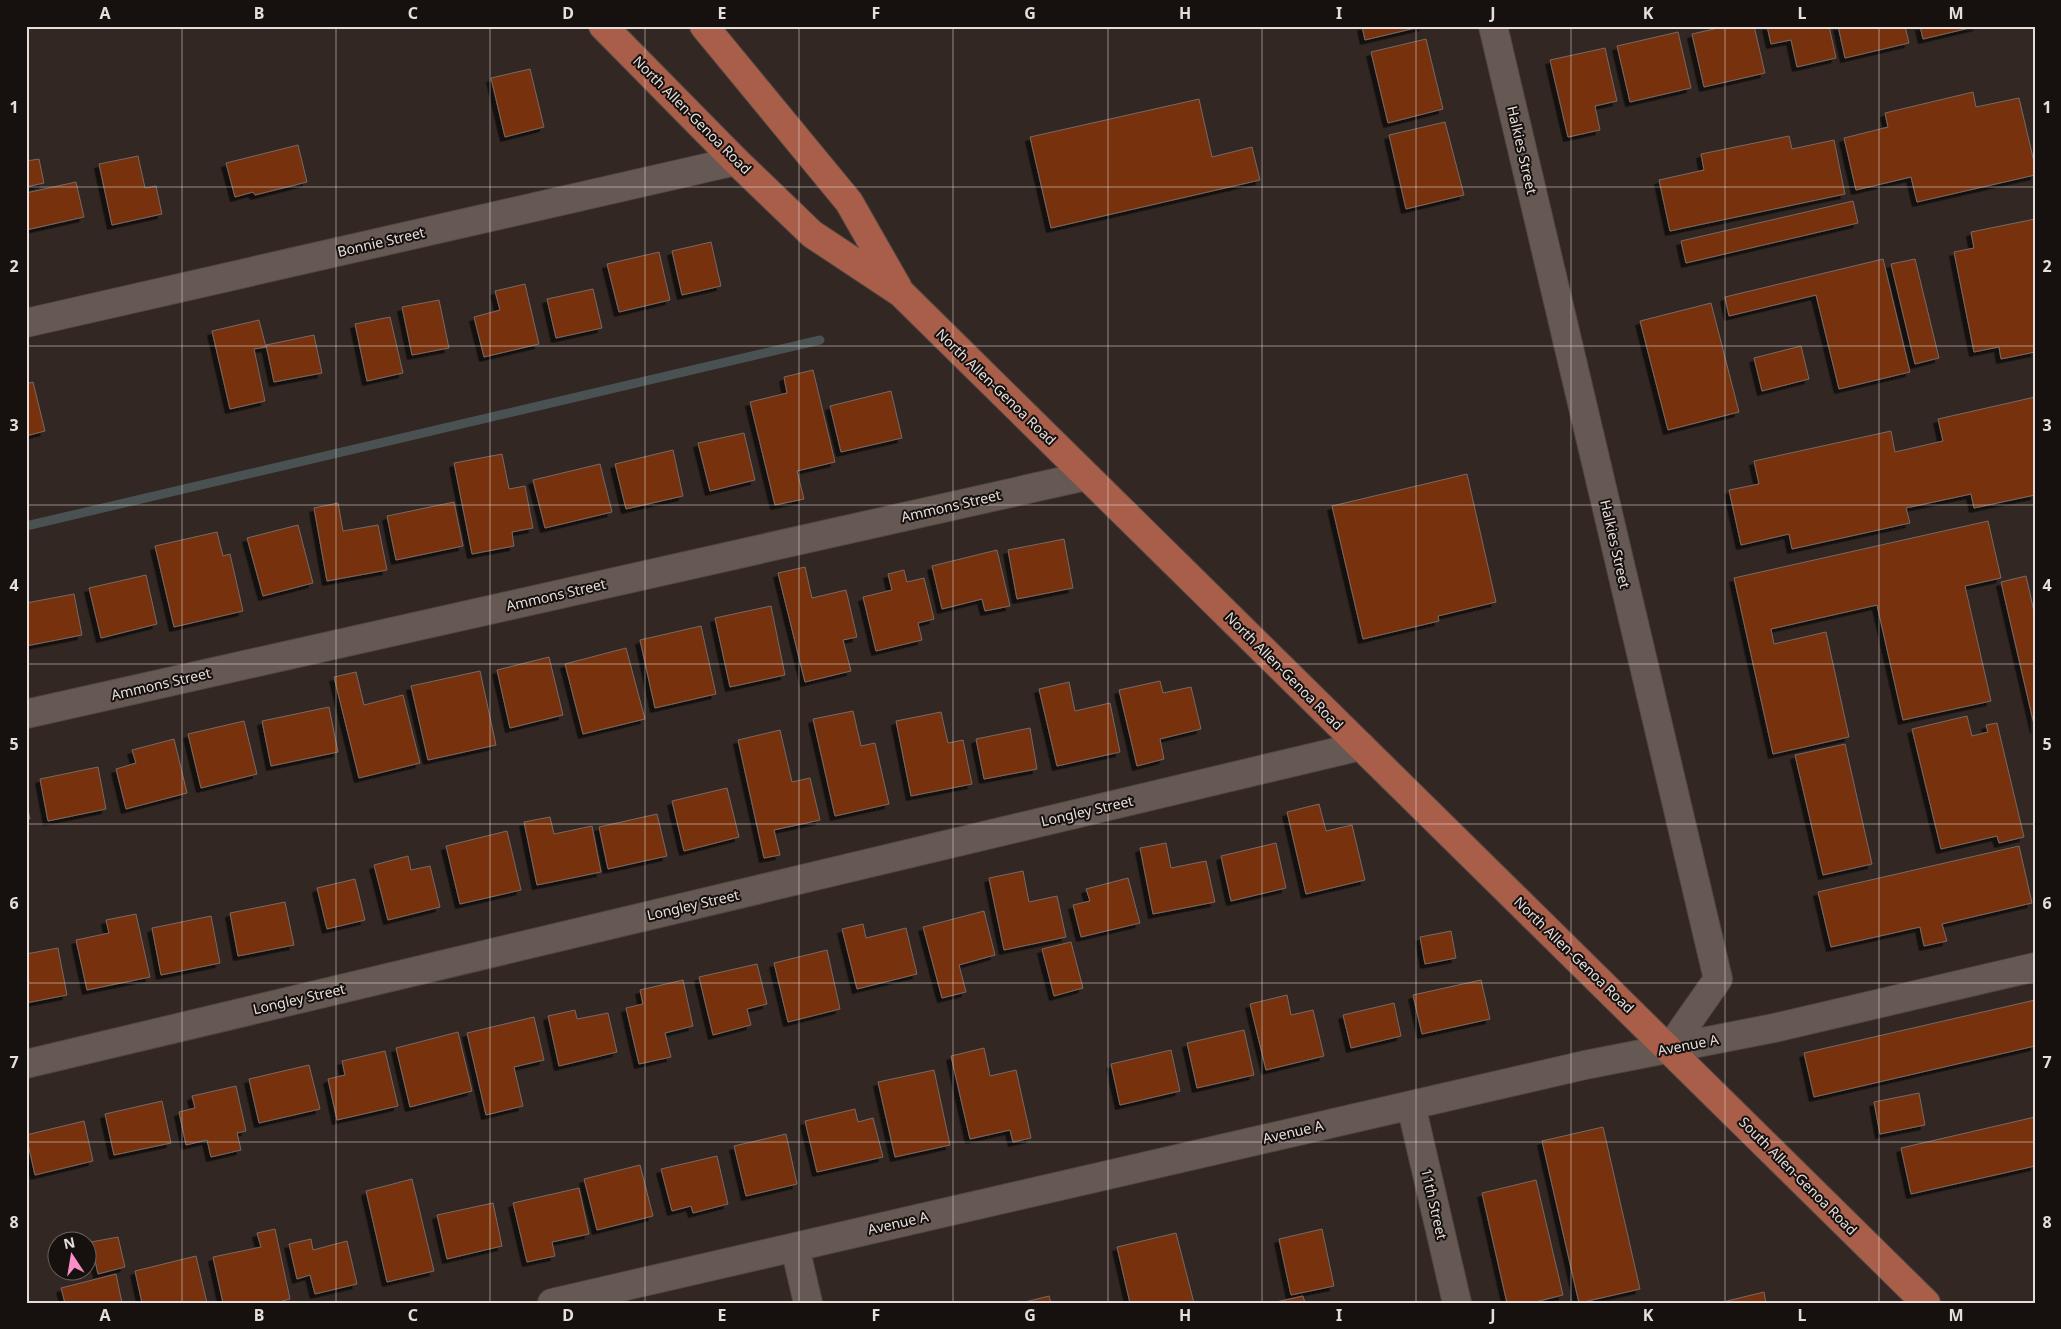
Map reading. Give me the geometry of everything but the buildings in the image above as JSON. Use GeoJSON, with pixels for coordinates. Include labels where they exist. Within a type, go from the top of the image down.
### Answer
{"type":"FeatureCollection","features":[{"type":"Feature","properties":{"kind":"main road","name":"North Allen-Genoa Road"},"geometry":{"type":"LineString","coordinates":[[603,26],[812,234],[901,294],[1669,1049]]}},
{"type":"Feature","properties":{"kind":"main road","name":"North Allen-Genoa Road"},"geometry":{"type":"LineString","coordinates":[[704,26],[849,202],[901,294]]}},
{"type":"Feature","properties":{"kind":"main road","name":"South Allen-Genoa Road"},"geometry":{"type":"LineString","coordinates":[[1669,1049],[1926,1303]]}},
{"type":"Feature","properties":{"kind":"street","name":"Halkies Street"},"geometry":{"type":"LineString","coordinates":[[1493,26],[1718,979],[1669,1049]]}},
{"type":"Feature","properties":{"kind":"street","name":"Bonnie Street"},"geometry":{"type":"LineString","coordinates":[[26,323],[736,160]]}},
{"type":"Feature","properties":{"kind":"street","name":"Ammons Street"},"geometry":{"type":"LineString","coordinates":[[26,714],[1086,476]]}},
{"type":"Feature","properties":{"kind":"street","name":"Longley Street"},"geometry":{"type":"LineString","coordinates":[[26,1064],[1361,746]]}},
{"type":"Feature","properties":{"kind":"street","name":"Avenue A"},"geometry":{"type":"LineString","coordinates":[[552,1303],[1590,1064],[1774,1028],[2035,967]]}},
{"type":"Feature","properties":{"kind":"street","name":"11th Street"},"geometry":{"type":"LineString","coordinates":[[1411,1105],[1457,1303]]}},
{"type":"Feature","properties":{"kind":"street"},"geometry":{"type":"LineString","coordinates":[[795,1247],[808,1303]]}},
{"type":"Feature","properties":{"kind":"waterway"},"geometry":{"type":"LineString","coordinates":[[26,526],[820,340]]}}]}
